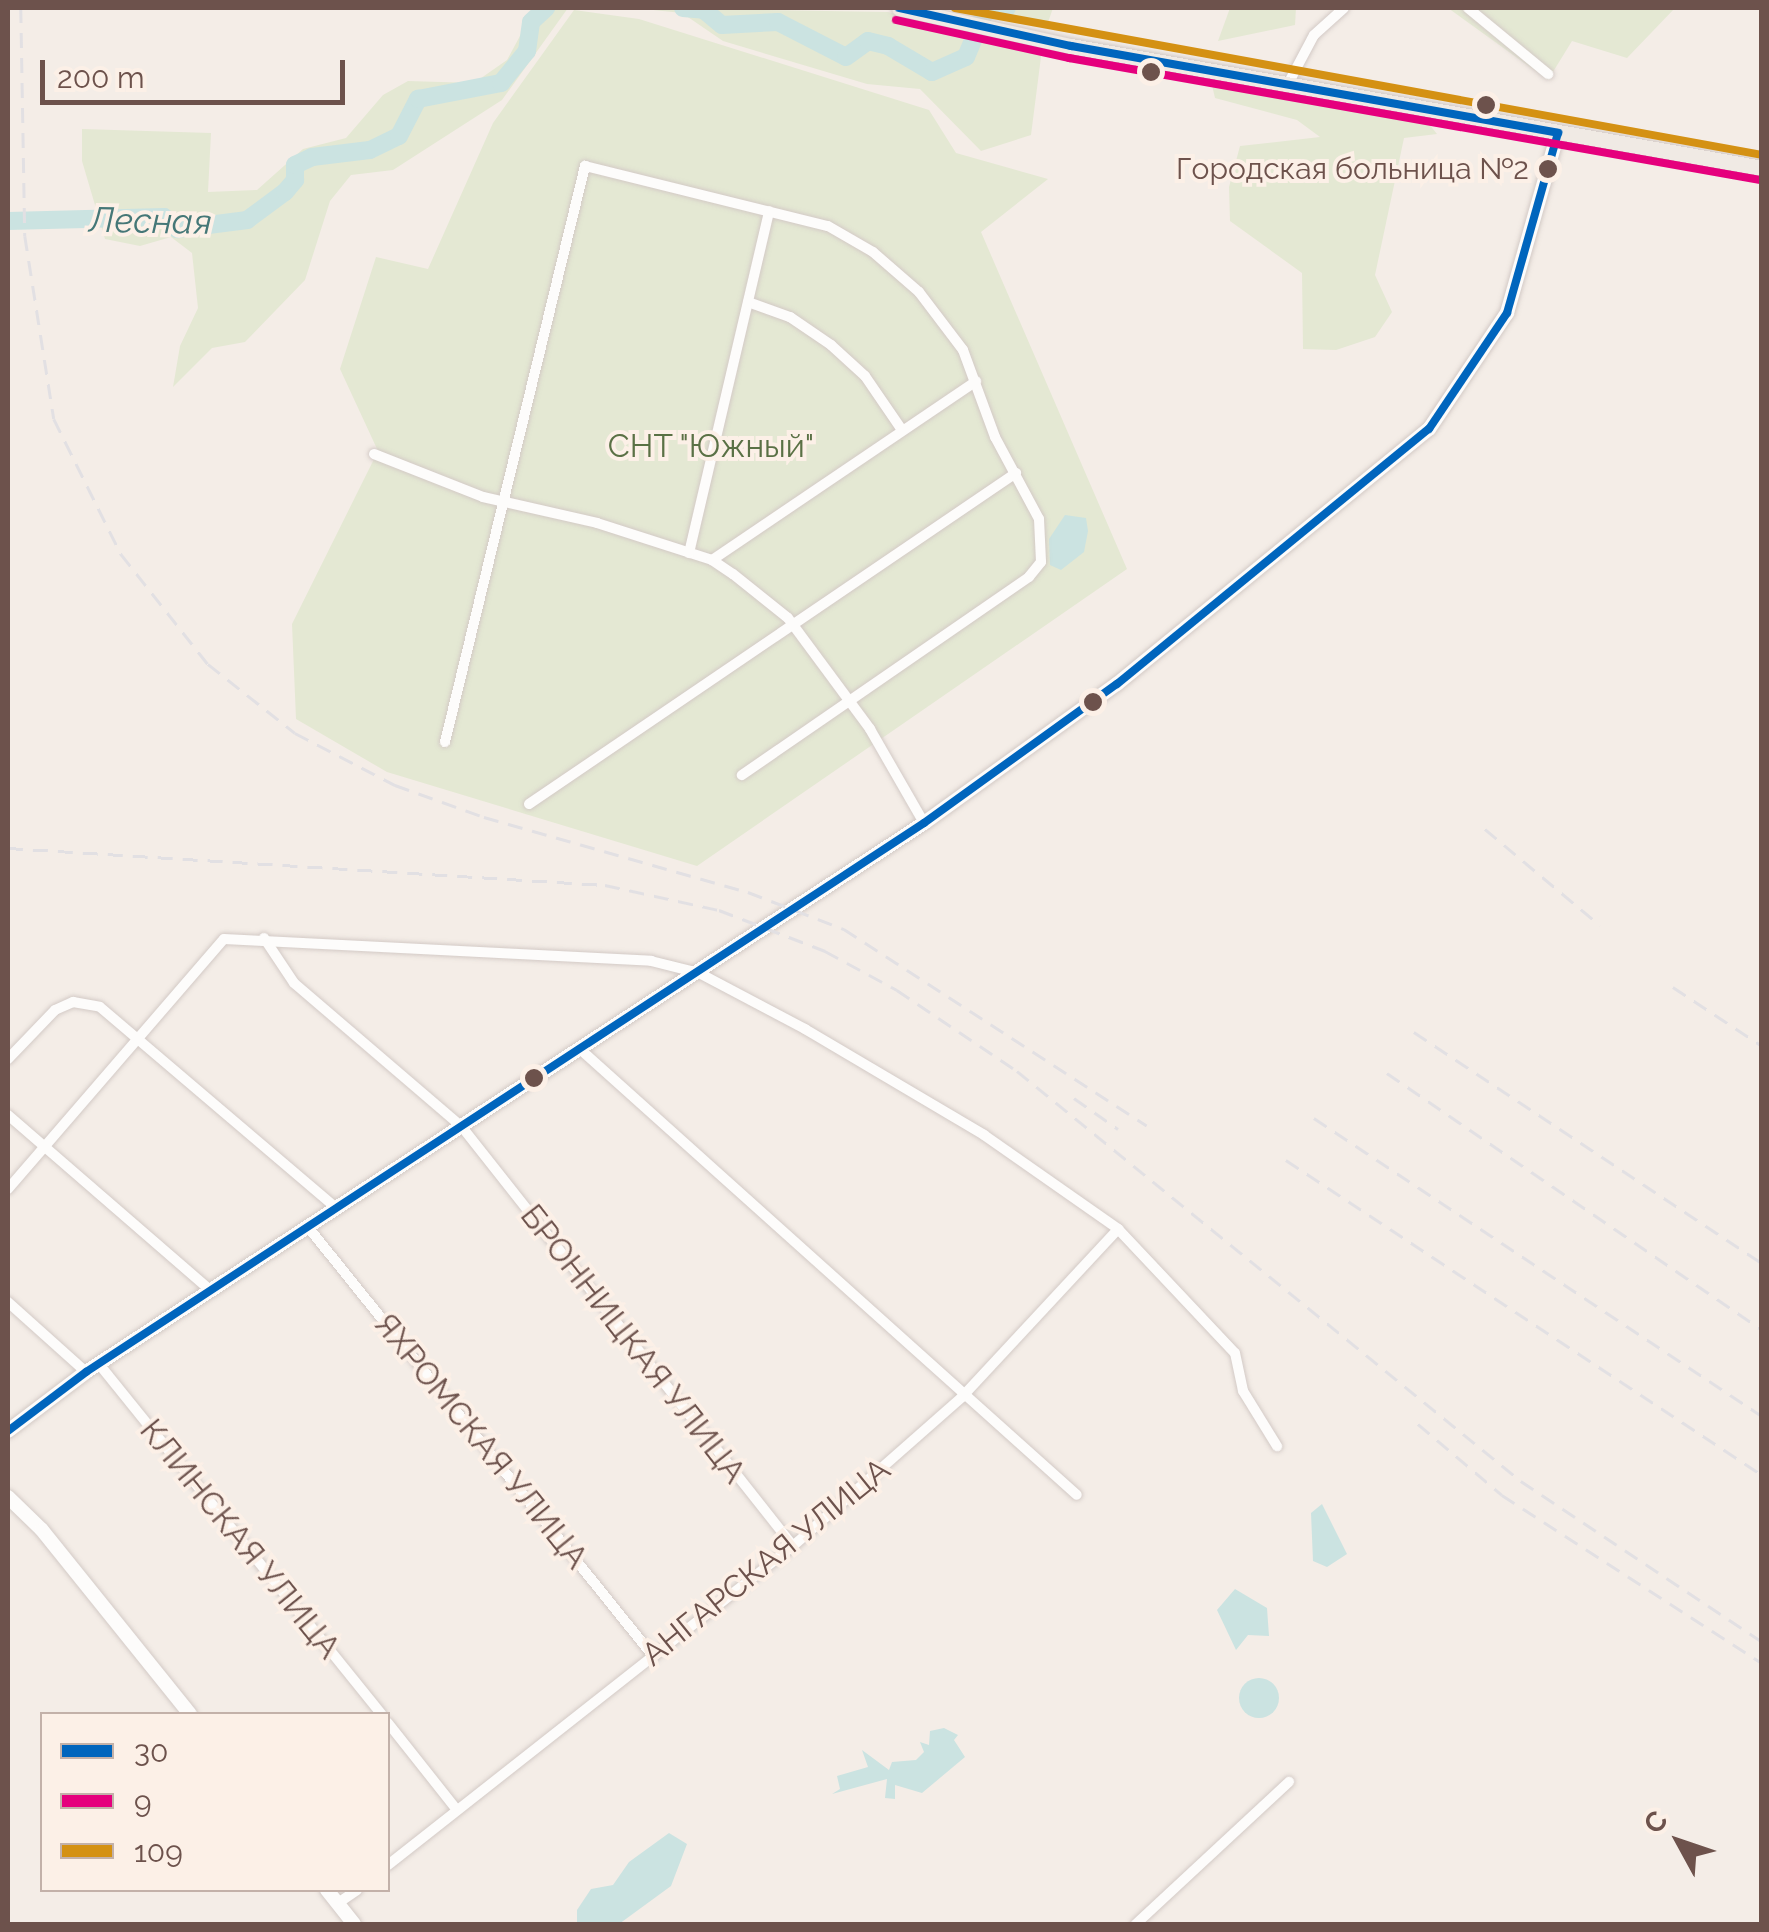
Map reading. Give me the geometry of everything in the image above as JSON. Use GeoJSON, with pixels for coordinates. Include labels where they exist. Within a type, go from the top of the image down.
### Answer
{"type":"FeatureCollection","features":[{"type":"Feature","properties":{"kind":"main road"},"geometry":{"type":"LineString","coordinates":[[900,8],[955,13],[974,24],[992,28],[1762,168]]}},
{"type":"Feature","properties":{"kind":"main road"},"geometry":{"type":"LineString","coordinates":[[8,1431],[93,1368],[924,822],[1117,684],[1429,429],[1507,313],[1558,133]]}},
{"type":"Feature","properties":{"kind":"main road"},"geometry":{"type":"LineString","coordinates":[[8,1497],[42,1530],[188,1712]]}},
{"type":"Feature","properties":{"kind":"main road"},"geometry":{"type":"LineString","coordinates":[[329,1892],[354,1924]]}},
{"type":"Feature","properties":{"kind":"street"},"geometry":{"type":"LineString","coordinates":[[1289,82],[1314,35],[1344,8]]}},
{"type":"Feature","properties":{"kind":"street"},"geometry":{"type":"LineString","coordinates":[[1468,8],[1548,74]]}},
{"type":"Feature","properties":{"kind":"street"},"geometry":{"type":"LineString","coordinates":[[445,742],[584,166],[828,226],[873,252],[940,315],[976,381],[1040,520],[1042,562],[1036,570],[852,704],[742,775]]}},
{"type":"Feature","properties":{"kind":"street"},"geometry":{"type":"LineString","coordinates":[[689,553],[768,211]]}},
{"type":"Feature","properties":{"kind":"street"},"geometry":{"type":"LineString","coordinates":[[748,302],[790,317],[830,345],[865,376],[902,430]]}},
{"type":"Feature","properties":{"kind":"street"},"geometry":{"type":"LineString","coordinates":[[712,560],[976,381]]}},
{"type":"Feature","properties":{"kind":"street"},"geometry":{"type":"LineString","coordinates":[[374,454],[502,501],[712,560],[791,623],[852,704],[924,822]]}},
{"type":"Feature","properties":{"kind":"street"},"geometry":{"type":"LineString","coordinates":[[530,804],[1016,472]]}},
{"type":"Feature","properties":{"kind":"street","name":"БРОННИЦКАЯ УЛИЦА"},"geometry":{"type":"LineString","coordinates":[[264,938],[294,983],[462,1127],[793,1546]]}},
{"type":"Feature","properties":{"kind":"street"},"geometry":{"type":"LineString","coordinates":[[8,1189],[224,939],[651,960],[699,973],[984,1135],[1118,1230],[1169,1276],[1188,1309],[1235,1353],[1243,1391],[1278,1446]]}},
{"type":"Feature","properties":{"kind":"street"},"geometry":{"type":"LineString","coordinates":[[8,1059],[56,1010],[73,1002],[100,1006],[140,1036],[337,1209]]}},
{"type":"Feature","properties":{"kind":"street"},"geometry":{"type":"LineString","coordinates":[[581,1050],[962,1397],[1077,1495]]}},
{"type":"Feature","properties":{"kind":"street"},"geometry":{"type":"LineString","coordinates":[[8,1114],[211,1291]]}},
{"type":"Feature","properties":{"kind":"street","name":"ЯХРОМСКАЯ УЛИЦА"},"geometry":{"type":"LineString","coordinates":[[308,1227],[654,1656]]}},
{"type":"Feature","properties":{"kind":"street","name":"АНГАРСКАЯ УЛИЦА"},"geometry":{"type":"LineString","coordinates":[[390,1864],[793,1546],[962,1397],[1118,1230]]}},
{"type":"Feature","properties":{"kind":"street","name":"КЛИНСКАЯ УЛИЦА"},"geometry":{"type":"LineString","coordinates":[[8,1302],[93,1368],[379,1712]]}},
{"type":"Feature","properties":{"kind":"street"},"geometry":{"type":"LineString","coordinates":[[390,1726],[457,1810]]}},
{"type":"Feature","properties":{"kind":"street"},"geometry":{"type":"LineString","coordinates":[[1136,1924],[1289,1782]]}},
{"type":"Feature","properties":{"kind":"street"},"geometry":{"type":"LineString","coordinates":[[338,1903],[354,1892]]}},
{"type":"Feature","properties":{"kind":"green space"},"geometry":{"type":"Polygon","coordinates":[[[535,8],[568,8],[502,100],[393,170],[351,175],[330,201],[305,280],[245,342],[212,348],[173,387],[180,346],[198,308],[192,253],[171,237],[140,246],[105,239],[82,161],[82,129],[211,133],[208,192],[257,190],[303,149],[346,138],[383,95],[408,81],[474,83],[507,60],[535,8]]]}},
{"type":"Feature","properties":{"kind":"green space"},"geometry":{"type":"Polygon","coordinates":[[[634,8],[888,12],[1042,49],[1031,135],[981,151],[920,89],[867,84],[723,41],[682,13],[634,8]]]}},
{"type":"Feature","properties":{"kind":"green space"},"geometry":{"type":"Polygon","coordinates":[[[966,8],[1053,8],[1046,28],[966,8]]]}},
{"type":"Feature","properties":{"kind":"green space"},"geometry":{"type":"Polygon","coordinates":[[[1230,8],[1296,8],[1295,25],[1218,41],[1230,8]]]}},
{"type":"Feature","properties":{"kind":"green space"},"geometry":{"type":"Polygon","coordinates":[[[1448,8],[1675,8],[1627,58],[1572,41],[1548,80],[1448,8]]]}},
{"type":"Feature","properties":{"kind":"green space","name":"СНТ \"Южный\""},"geometry":{"type":"Polygon","coordinates":[[[574,10],[639,19],[929,110],[956,153],[1048,179],[981,232],[1127,569],[697,866],[387,772],[296,719],[292,624],[378,451],[340,369],[376,257],[428,269],[493,123],[574,10]]]}},
{"type":"Feature","properties":{"kind":"green space"},"geometry":{"type":"Polygon","coordinates":[[[1211,81],[1429,124],[1437,134],[1404,138],[1375,275],[1392,312],[1375,337],[1336,350],[1303,349],[1302,273],[1230,221],[1229,187],[1240,146],[1320,137],[1297,120],[1215,98],[1211,81]]]}},
{"type":"Feature","properties":{"kind":"water"},"geometry":{"type":"Polygon","coordinates":[[[1065,515],[1086,518],[1088,531],[1084,552],[1061,570],[1050,565],[1049,539],[1065,515]]]}},
{"type":"Feature","properties":{"kind":"water"},"geometry":{"type":"Polygon","coordinates":[[[1322,1504],[1347,1554],[1327,1567],[1313,1561],[1311,1513],[1322,1504]]]}},
{"type":"Feature","properties":{"kind":"water"},"geometry":{"type":"Polygon","coordinates":[[[1235,1589],[1267,1608],[1269,1636],[1248,1635],[1236,1650],[1217,1610],[1235,1589]]]}},
{"type":"Feature","properties":{"kind":"water"},"geometry":{"type":"Polygon","coordinates":[[[1259,1678],[1273,1684],[1279,1698],[1273,1712],[1259,1718],[1245,1712],[1239,1698],[1245,1684],[1259,1678]]]}},
{"type":"Feature","properties":{"kind":"water"},"geometry":{"type":"Polygon","coordinates":[[[944,1728],[958,1735],[954,1740],[965,1757],[922,1793],[895,1785],[895,1799],[885,1798],[887,1779],[832,1794],[840,1789],[837,1776],[868,1767],[862,1750],[889,1770],[892,1762],[916,1760],[924,1752],[920,1742],[929,1745],[930,1731],[944,1728]]]}},
{"type":"Feature","properties":{"kind":"water"},"geometry":{"type":"Polygon","coordinates":[[[669,1833],[687,1844],[671,1886],[619,1924],[577,1924],[577,1910],[591,1889],[613,1885],[629,1862],[669,1833]]]}},
{"type":"Feature","properties":{"kind":"waterway","name":"Лесная"},"geometry":{"type":"LineString","coordinates":[[8,221],[164,217],[177,229],[247,220],[285,192],[295,180],[295,165],[312,157],[370,150],[399,136],[418,99],[501,83],[527,51],[531,22],[546,8]]}},
{"type":"Feature","properties":{"kind":"waterway","name":"Лесная"},"geometry":{"type":"LineString","coordinates":[[683,8],[704,10],[722,25],[778,22],[846,57],[868,41],[888,46],[932,72],[966,57],[985,12],[1007,8]]}},
{"type":"Feature","properties":{"kind":"railway"},"geometry":{"type":"LineString","coordinates":[[21,8],[25,236],[54,419],[121,554],[208,664],[295,733],[395,785],[484,817],[748,892],[844,929],[1147,1126]]}},
{"type":"Feature","properties":{"kind":"railway"},"geometry":{"type":"LineString","coordinates":[[1485,829],[1600,925]]}},
{"type":"Feature","properties":{"kind":"railway"},"geometry":{"type":"LineString","coordinates":[[8,848],[605,885],[719,910],[825,951],[897,990],[1017,1071],[1521,1481],[1762,1642]]}},
{"type":"Feature","properties":{"kind":"railway"},"geometry":{"type":"LineString","coordinates":[[1673,987],[1762,1046]]}},
{"type":"Feature","properties":{"kind":"railway"},"geometry":{"type":"LineString","coordinates":[[1414,1032],[1762,1263]]}},
{"type":"Feature","properties":{"kind":"railway"},"geometry":{"type":"LineString","coordinates":[[1387,1073],[1762,1330]]}},
{"type":"Feature","properties":{"kind":"railway"},"geometry":{"type":"LineString","coordinates":[[1074,1098],[1118,1129]]}},
{"type":"Feature","properties":{"kind":"railway"},"geometry":{"type":"LineString","coordinates":[[1314,1118],[1762,1416]]}},
{"type":"Feature","properties":{"kind":"railway"},"geometry":{"type":"LineString","coordinates":[[1286,1160],[1762,1475]]}},
{"type":"Feature","properties":{"kind":"railway"},"geometry":{"type":"LineString","coordinates":[[1418,1424],[1502,1495],[1762,1663]]}},
{"type":"Feature","properties":{"kind":"transit line","name":"30"},"geometry":{"type":"LineString","coordinates":[[899,8],[1071,46],[1558,133]]}},
{"type":"Feature","properties":{"kind":"transit line","name":"109"},"geometry":{"type":"LineString","coordinates":[[955,8],[1762,155]]}},
{"type":"Feature","properties":{"kind":"transit line","name":"9"},"geometry":{"type":"LineString","coordinates":[[896,20],[1069,58],[1760,180]]}},
{"type":"Feature","properties":{"kind":"transit line","name":"30"},"geometry":{"type":"LineString","coordinates":[[8,1431],[86,1372],[924,823],[1117,684],[1429,429],[1507,313],[1558,133]]}},
{"type":"Feature","properties":{"kind":"place","name":"Городская больница №2"},"geometry":{"type":"Point","coordinates":[1548,169]}}]}
